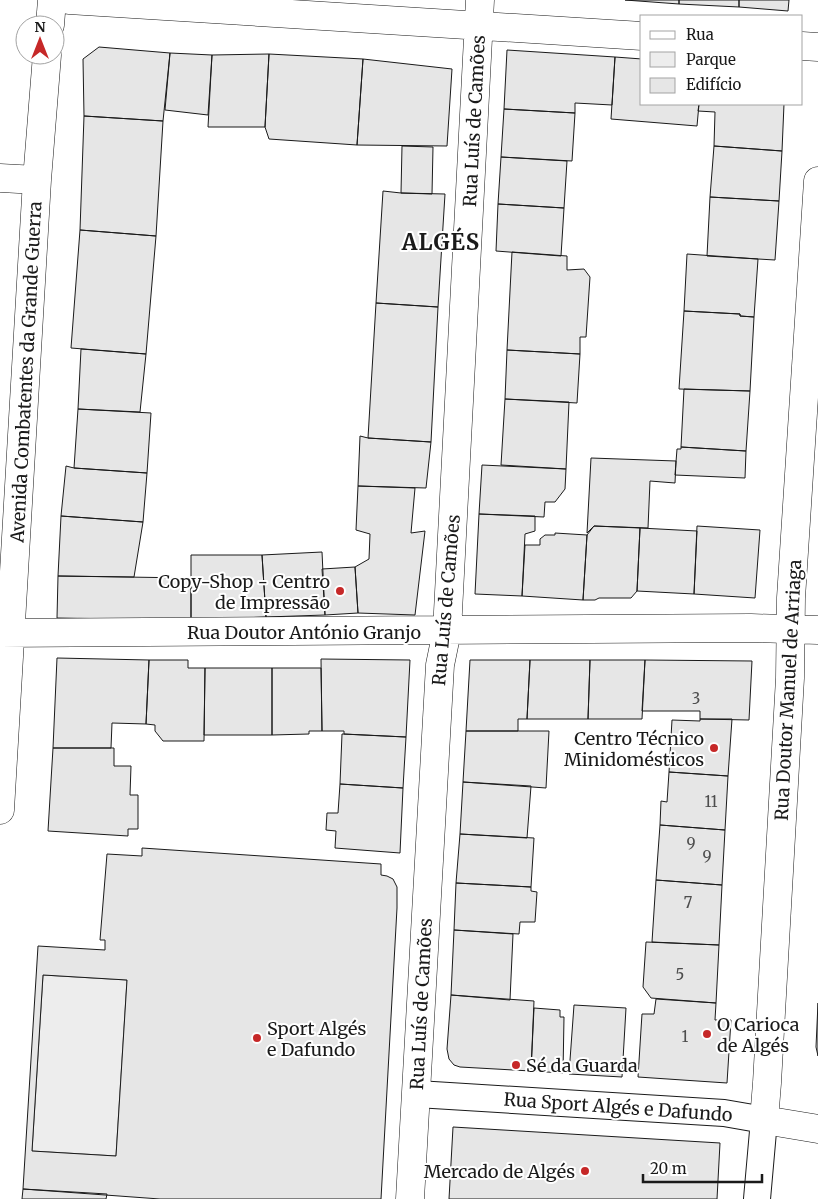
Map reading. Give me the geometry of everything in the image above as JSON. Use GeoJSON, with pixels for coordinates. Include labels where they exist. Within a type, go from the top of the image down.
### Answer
{"type":"FeatureCollection","features":[{"type":"Feature","properties":{"kind":"street"},"geometry":{"type":"LineString","coordinates":[[51,15],[52,0]]}},
{"type":"Feature","properties":{"kind":"street"},"geometry":{"type":"LineString","coordinates":[[69,0],[480,13],[640,36]]}},
{"type":"Feature","properties":{"kind":"street","name":"Rua Luís de Camões"},"geometry":{"type":"LineString","coordinates":[[410,1199],[440,665],[447,631],[480,13]]}},
{"type":"Feature","properties":{"kind":"street"},"geometry":{"type":"LineString","coordinates":[[803,46],[818,47]]}},
{"type":"Feature","properties":{"kind":"street","name":"Avenida Combatentes da Grande Guerra"},"geometry":{"type":"LineString","coordinates":[[0,810],[5,633],[46,65]]}},
{"type":"Feature","properties":{"kind":"street"},"geometry":{"type":"LineString","coordinates":[[0,178],[37,180]]}},
{"type":"Feature","properties":{"kind":"street","name":"Rua Doutor Manuel de Arriaga"},"geometry":{"type":"LineString","coordinates":[[757,1199],[768,1082],[790,688],[791,598],[818,181]]}},
{"type":"Feature","properties":{"kind":"street","name":"Rua Doutor António Granjo"},"geometry":{"type":"LineString","coordinates":[[5,633],[742,628],[818,630]]}},
{"type":"Feature","properties":{"kind":"street","name":"Rua Sport Algés e Dafundo"},"geometry":{"type":"LineString","coordinates":[[416,1094],[724,1113],[818,1129]]}},
{"type":"Feature","properties":{"kind":"green space"},"geometry":{"type":"Polygon","coordinates":[[[43,975],[127,980],[116,1156],[32,1151],[43,975]]]}},
{"type":"Feature","properties":{"kind":"building"},"geometry":{"type":"Polygon","coordinates":[[[625,0],[679,0],[679,4],[625,0]]]}},
{"type":"Feature","properties":{"kind":"building"},"geometry":{"type":"Polygon","coordinates":[[[679,0],[739,0],[739,7],[679,4],[679,0]]]}},
{"type":"Feature","properties":{"kind":"building"},"geometry":{"type":"Polygon","coordinates":[[[739,0],[789,0],[788,11],[739,7],[739,0]]]}},
{"type":"Feature","properties":{"kind":"building"},"geometry":{"type":"Polygon","coordinates":[[[99,47],[170,53],[163,121],[84,116],[83,59],[99,47]]]}},
{"type":"Feature","properties":{"kind":"building"},"geometry":{"type":"Polygon","coordinates":[[[507,50],[615,57],[612,105],[575,103],[575,113],[504,109],[507,50]]]}},
{"type":"Feature","properties":{"kind":"building"},"geometry":{"type":"Polygon","coordinates":[[[170,53],[212,55],[208,115],[165,110],[170,53]]]}},
{"type":"Feature","properties":{"kind":"building"},"geometry":{"type":"Polygon","coordinates":[[[269,54],[265,127],[208,127],[212,55],[269,54]]]}},
{"type":"Feature","properties":{"kind":"building"},"geometry":{"type":"Polygon","coordinates":[[[269,54],[363,59],[357,145],[269,139],[265,127],[269,54]]]}},
{"type":"Feature","properties":{"kind":"building"},"geometry":{"type":"Polygon","coordinates":[[[615,57],[640,59],[640,105],[699,105],[697,126],[611,119],[615,57]]]}},
{"type":"Feature","properties":{"kind":"building"},"geometry":{"type":"Polygon","coordinates":[[[363,59],[452,69],[447,146],[357,145],[363,59]]]}},
{"type":"Feature","properties":{"kind":"building"},"geometry":{"type":"Polygon","coordinates":[[[699,105],[784,105],[782,151],[714,146],[715,112],[698,111],[699,105]]]}},
{"type":"Feature","properties":{"kind":"building"},"geometry":{"type":"Polygon","coordinates":[[[504,109],[575,113],[572,161],[501,157],[504,109]]]}},
{"type":"Feature","properties":{"kind":"building"},"geometry":{"type":"Polygon","coordinates":[[[84,116],[163,121],[156,236],[80,230],[84,116]]]}},
{"type":"Feature","properties":{"kind":"building"},"geometry":{"type":"Polygon","coordinates":[[[402,146],[433,147],[432,194],[401,193],[402,146]]]}},
{"type":"Feature","properties":{"kind":"building"},"geometry":{"type":"Polygon","coordinates":[[[714,146],[782,151],[779,201],[710,197],[714,146]]]}},
{"type":"Feature","properties":{"kind":"building"},"geometry":{"type":"Polygon","coordinates":[[[501,157],[567,161],[564,208],[498,204],[501,157]]]}},
{"type":"Feature","properties":{"kind":"building"},"geometry":{"type":"Polygon","coordinates":[[[383,191],[445,194],[438,307],[376,303],[383,191]]]}},
{"type":"Feature","properties":{"kind":"building"},"geometry":{"type":"Polygon","coordinates":[[[710,197],[779,201],[775,260],[707,256],[710,197]]]}},
{"type":"Feature","properties":{"kind":"building"},"geometry":{"type":"Polygon","coordinates":[[[498,204],[564,208],[561,256],[496,251],[498,204]]]}},
{"type":"Feature","properties":{"kind":"building"},"geometry":{"type":"Polygon","coordinates":[[[80,230],[156,236],[146,354],[71,348],[80,230]]]}},
{"type":"Feature","properties":{"kind":"building"},"geometry":{"type":"Polygon","coordinates":[[[512,252],[567,256],[567,270],[584,269],[590,277],[586,337],[580,337],[580,354],[507,350],[512,252]]]}},
{"type":"Feature","properties":{"kind":"building"},"geometry":{"type":"Polygon","coordinates":[[[687,254],[758,259],[754,317],[740,316],[740,314],[684,311],[687,254]]]}},
{"type":"Feature","properties":{"kind":"building"},"geometry":{"type":"Polygon","coordinates":[[[376,303],[438,307],[431,442],[368,438],[376,303]]]}},
{"type":"Feature","properties":{"kind":"building"},"geometry":{"type":"Polygon","coordinates":[[[684,311],[740,314],[740,316],[754,317],[750,391],[679,389],[684,311]]]}},
{"type":"Feature","properties":{"kind":"building"},"geometry":{"type":"Polygon","coordinates":[[[81,349],[146,354],[140,412],[78,409],[81,349]]]}},
{"type":"Feature","properties":{"kind":"building"},"geometry":{"type":"Polygon","coordinates":[[[507,350],[580,354],[577,403],[505,399],[507,350]]]}},
{"type":"Feature","properties":{"kind":"building"},"geometry":{"type":"Polygon","coordinates":[[[684,389],[750,391],[746,451],[681,447],[684,389]]]}},
{"type":"Feature","properties":{"kind":"building"},"geometry":{"type":"Polygon","coordinates":[[[505,399],[569,402],[566,469],[501,465],[505,399]]]}},
{"type":"Feature","properties":{"kind":"building"},"geometry":{"type":"Polygon","coordinates":[[[78,409],[151,413],[147,473],[74,468],[78,409]]]}},
{"type":"Feature","properties":{"kind":"building"},"geometry":{"type":"Polygon","coordinates":[[[360,436],[431,442],[426,488],[358,486],[360,436]]]}},
{"type":"Feature","properties":{"kind":"building"},"geometry":{"type":"Polygon","coordinates":[[[681,447],[746,451],[745,478],[675,475],[677,449],[681,449],[681,447]]]}},
{"type":"Feature","properties":{"kind":"building"},"geometry":{"type":"Polygon","coordinates":[[[591,458],[676,461],[675,483],[650,481],[648,528],[594,526],[587,533],[591,458]]]}},
{"type":"Feature","properties":{"kind":"building"},"geometry":{"type":"Polygon","coordinates":[[[482,465],[566,469],[565,489],[555,502],[545,502],[544,517],[479,514],[482,465]]]}},
{"type":"Feature","properties":{"kind":"building"},"geometry":{"type":"Polygon","coordinates":[[[66,466],[147,473],[143,522],[61,516],[66,466]]]}},
{"type":"Feature","properties":{"kind":"building"},"geometry":{"type":"Polygon","coordinates":[[[358,486],[415,488],[411,533],[425,531],[415,615],[358,613],[355,567],[369,559],[370,534],[356,530],[358,486]]]}},
{"type":"Feature","properties":{"kind":"building"},"geometry":{"type":"Polygon","coordinates":[[[479,514],[535,516],[535,531],[525,534],[522,596],[475,594],[479,514]]]}},
{"type":"Feature","properties":{"kind":"building"},"geometry":{"type":"Polygon","coordinates":[[[61,516],[143,522],[134,577],[58,576],[61,516]]]}},
{"type":"Feature","properties":{"kind":"building"},"geometry":{"type":"Polygon","coordinates":[[[594,526],[640,528],[637,591],[631,598],[583,600],[587,535],[594,526]]]}},
{"type":"Feature","properties":{"kind":"building"},"geometry":{"type":"Polygon","coordinates":[[[697,526],[760,530],[755,598],[694,594],[697,526]]]}},
{"type":"Feature","properties":{"kind":"building"},"geometry":{"type":"Polygon","coordinates":[[[640,528],[697,531],[694,594],[637,591],[640,528]]]}},
{"type":"Feature","properties":{"kind":"building"},"geometry":{"type":"Polygon","coordinates":[[[555,533],[587,535],[583,600],[522,596],[525,545],[540,545],[540,539],[545,535],[555,535],[555,533]]]}},
{"type":"Feature","properties":{"kind":"building"},"geometry":{"type":"Polygon","coordinates":[[[322,552],[325,615],[266,617],[262,555],[322,552]]]}},
{"type":"Feature","properties":{"kind":"building"},"geometry":{"type":"Polygon","coordinates":[[[191,555],[262,555],[266,617],[191,620],[191,555]]]}},
{"type":"Feature","properties":{"kind":"building","name":"Copy-Shop - Centro de Impressão"},"geometry":{"type":"Polygon","coordinates":[[[355,567],[358,613],[325,615],[322,569],[355,567]]]}},
{"type":"Feature","properties":{"kind":"building"},"geometry":{"type":"Polygon","coordinates":[[[58,576],[191,578],[191,620],[57,618],[58,576]]]}},
{"type":"Feature","properties":{"kind":"building"},"geometry":{"type":"Polygon","coordinates":[[[57,658],[149,660],[146,724],[112,723],[111,748],[53,748],[57,658]]]}},
{"type":"Feature","properties":{"kind":"building"},"geometry":{"type":"Polygon","coordinates":[[[321,659],[410,660],[406,737],[344,734],[344,731],[322,731],[321,659]]]}},
{"type":"Feature","properties":{"kind":"building"},"geometry":{"type":"Polygon","coordinates":[[[149,660],[188,660],[188,668],[205,668],[204,741],[163,741],[155,731],[155,725],[146,724],[149,660]]]}},
{"type":"Feature","properties":{"kind":"building"},"geometry":{"type":"Polygon","coordinates":[[[470,660],[530,660],[527,719],[518,719],[518,731],[466,731],[470,660]]]}},
{"type":"Feature","properties":{"kind":"building"},"geometry":{"type":"Polygon","coordinates":[[[530,660],[590,660],[588,719],[527,719],[530,660]]]}},
{"type":"Feature","properties":{"kind":"building"},"geometry":{"type":"Polygon","coordinates":[[[590,660],[645,660],[642,719],[588,719],[590,660]]]}},
{"type":"Feature","properties":{"kind":"building"},"geometry":{"type":"Polygon","coordinates":[[[645,660],[752,661],[749,720],[700,719],[700,711],[642,711],[645,660]]]}},
{"type":"Feature","properties":{"kind":"building"},"geometry":{"type":"Polygon","coordinates":[[[205,668],[272,668],[272,735],[204,735],[205,668]]]}},
{"type":"Feature","properties":{"kind":"building"},"geometry":{"type":"Polygon","coordinates":[[[272,668],[321,668],[322,731],[309,731],[309,734],[272,735],[272,668]]]}},
{"type":"Feature","properties":{"kind":"building"},"geometry":{"type":"Polygon","coordinates":[[[700,719],[732,719],[728,776],[669,772],[672,720],[700,721],[700,719]]]}},
{"type":"Feature","properties":{"kind":"building"},"geometry":{"type":"Polygon","coordinates":[[[466,731],[549,731],[546,788],[463,782],[466,731]]]}},
{"type":"Feature","properties":{"kind":"building"},"geometry":{"type":"Polygon","coordinates":[[[342,734],[406,737],[403,788],[340,784],[342,734]]]}},
{"type":"Feature","properties":{"kind":"building"},"geometry":{"type":"Polygon","coordinates":[[[53,748],[114,748],[114,766],[131,766],[130,795],[138,795],[138,829],[128,829],[128,836],[48,831],[53,748]]]}},
{"type":"Feature","properties":{"kind":"building"},"geometry":{"type":"Polygon","coordinates":[[[669,772],[728,776],[725,830],[660,825],[661,801],[667,802],[669,772]]]}},
{"type":"Feature","properties":{"kind":"building"},"geometry":{"type":"Polygon","coordinates":[[[463,782],[531,786],[527,838],[460,834],[463,782]]]}},
{"type":"Feature","properties":{"kind":"building"},"geometry":{"type":"Polygon","coordinates":[[[340,784],[403,788],[400,853],[335,848],[336,831],[326,830],[327,813],[338,813],[340,784]]]}},
{"type":"Feature","properties":{"kind":"building"},"geometry":{"type":"Polygon","coordinates":[[[660,825],[725,830],[722,885],[656,880],[660,825]]]}},
{"type":"Feature","properties":{"kind":"building"},"geometry":{"type":"Polygon","coordinates":[[[460,834],[534,838],[531,887],[456,883],[460,834]]]}},
{"type":"Feature","properties":{"kind":"building","name":"Sport Algés e Dafundo"},"geometry":{"type":"Polygon","coordinates":[[[142,848],[381,864],[381,875],[393,879],[397,887],[397,908],[381,1199],[160,1199],[23,1189],[38,946],[105,950],[105,940],[100,940],[107,854],[142,856],[142,848]],[[43,975],[32,1151],[116,1156],[127,980],[43,975]]]}},
{"type":"Feature","properties":{"kind":"building"},"geometry":{"type":"Polygon","coordinates":[[[656,880],[722,885],[719,945],[652,942],[656,880]]]}},
{"type":"Feature","properties":{"kind":"building"},"geometry":{"type":"Polygon","coordinates":[[[456,883],[531,887],[531,891],[537,892],[535,922],[520,922],[519,934],[454,930],[456,883]]]}},
{"type":"Feature","properties":{"kind":"building"},"geometry":{"type":"Polygon","coordinates":[[[454,930],[513,934],[510,1000],[451,995],[454,930]]]}},
{"type":"Feature","properties":{"kind":"building"},"geometry":{"type":"Polygon","coordinates":[[[646,942],[719,945],[716,1003],[651,998],[643,987],[646,942]]]}},
{"type":"Feature","properties":{"kind":"building"},"geometry":{"type":"Polygon","coordinates":[[[451,995],[534,1001],[531,1071],[460,1067],[454,1065],[449,1059],[447,1049],[451,995]]]}},
{"type":"Feature","properties":{"kind":"building"},"geometry":{"type":"Polygon","coordinates":[[[656,999],[716,1003],[715,1020],[731,1020],[727,1083],[638,1077],[642,1014],[654,1014],[656,999]]]}},
{"type":"Feature","properties":{"kind":"building"},"geometry":{"type":"Polygon","coordinates":[[[818,1003],[818,1056],[816,1047],[818,1003]]]}},
{"type":"Feature","properties":{"kind":"building"},"geometry":{"type":"Polygon","coordinates":[[[574,1005],[626,1008],[622,1077],[569,1074],[574,1005]]]}},
{"type":"Feature","properties":{"kind":"building"},"geometry":{"type":"Polygon","coordinates":[[[534,1008],[560,1010],[560,1017],[564,1017],[563,1073],[531,1071],[534,1008]]]}},
{"type":"Feature","properties":{"kind":"building","name":"Mercado de Algés"},"geometry":{"type":"Polygon","coordinates":[[[453,1127],[720,1143],[717,1199],[449,1199],[453,1127]]]}},
{"type":"Feature","properties":{"kind":"building"},"geometry":{"type":"Polygon","coordinates":[[[23,1189],[107,1194],[106,1199],[22,1199],[23,1189]]]}},
{"type":"Feature","properties":{"kind":"place","name":"Copy-Shop - Centro de Impressão"},"geometry":{"type":"Point","coordinates":[340,591]}},
{"type":"Feature","properties":{"kind":"place","name":"Centro Técnico Minidomésticos"},"geometry":{"type":"Point","coordinates":[714,748]}},
{"type":"Feature","properties":{"kind":"place","name":"O Carioca de Algés"},"geometry":{"type":"Point","coordinates":[707,1034]}},
{"type":"Feature","properties":{"kind":"place","name":"Sport Algés e Dafundo"},"geometry":{"type":"Point","coordinates":[257,1038]}},
{"type":"Feature","properties":{"kind":"place","name":"Sé da Guarda"},"geometry":{"type":"Point","coordinates":[516,1065]}},
{"type":"Feature","properties":{"kind":"place","name":"Mercado de Algés"},"geometry":{"type":"Point","coordinates":[585,1171]}},
{"type":"Feature","properties":{"kind":"district","name":"ALGÉS"},"geometry":{"type":"Point","coordinates":[441,242]}}]}
